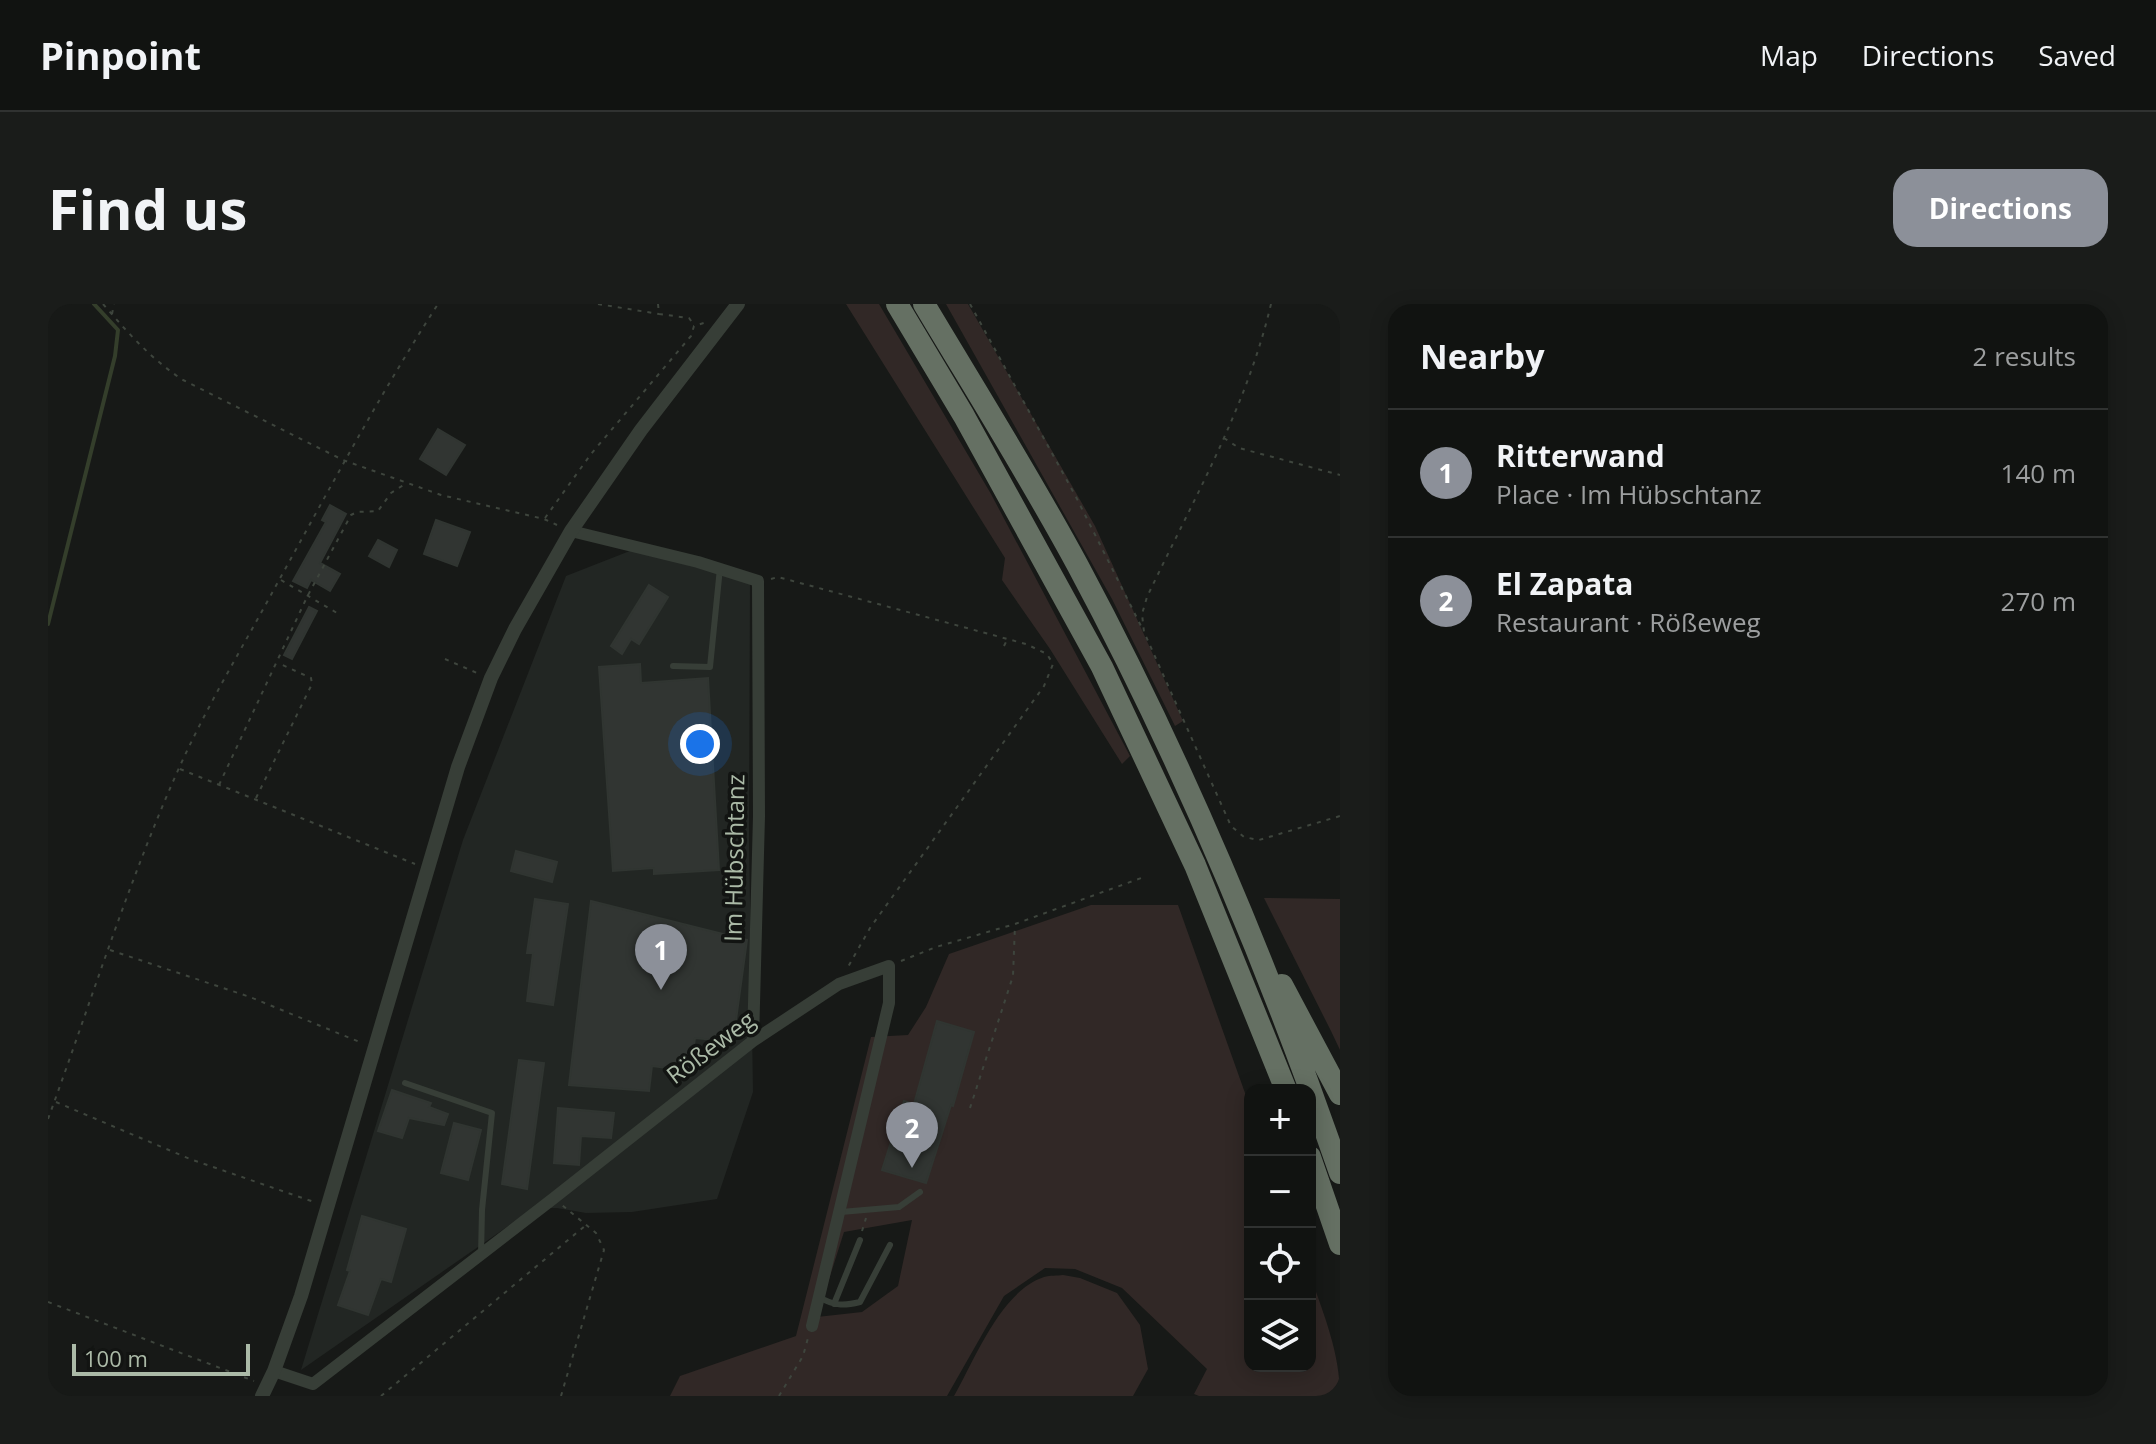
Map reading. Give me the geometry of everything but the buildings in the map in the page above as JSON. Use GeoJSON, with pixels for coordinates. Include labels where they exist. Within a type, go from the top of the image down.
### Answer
{"type":"FeatureCollection","features":[{"type":"Feature","properties":{"kind":"highway"},"geometry":{"type":"LineString","coordinates":[[897,304],[964,416],[1102,667],[1195,865],[1284,1084]]}},
{"type":"Feature","properties":{"kind":"highway"},"geometry":{"type":"LineString","coordinates":[[924,304],[1078,567],[1194,802],[1303,1067],[1340,1173]]}},
{"type":"Feature","properties":{"kind":"highway"},"geometry":{"type":"LineString","coordinates":[[1240,910],[1299,1013],[1340,1094]]}},
{"type":"Feature","properties":{"kind":"highway"},"geometry":{"type":"LineString","coordinates":[[1316,1174],[1340,1244]]}},
{"type":"Feature","properties":{"kind":"street"},"geometry":{"type":"LineString","coordinates":[[264,1391],[274,1371],[329,1207],[458,767],[491,678],[571,531],[656,410],[738,304]]}},
{"type":"Feature","properties":{"kind":"street"},"geometry":{"type":"LineString","coordinates":[[571,531],[720,568],[758,581]]}},
{"type":"Feature","properties":{"kind":"street","name":"Im Hübschtanz"},"geometry":{"type":"LineString","coordinates":[[753,1041],[759,816],[758,581]]}},
{"type":"Feature","properties":{"kind":"street"},"geometry":{"type":"LineString","coordinates":[[812,1326],[889,1003],[889,966]]}},
{"type":"Feature","properties":{"kind":"street","name":"Rößeweg"},"geometry":{"type":"LineString","coordinates":[[274,1371],[313,1384],[753,1041],[839,984],[889,966]]}},
{"type":"Feature","properties":{"kind":"lane"},"geometry":{"type":"LineString","coordinates":[[673,666],[710,667],[720,568]]}},
{"type":"Feature","properties":{"kind":"lane"},"geometry":{"type":"LineString","coordinates":[[405,1083],[492,1113],[482,1210],[481,1255]]}},
{"type":"Feature","properties":{"kind":"lane"},"geometry":{"type":"LineString","coordinates":[[841,1212],[899,1207],[920,1192]]}},
{"type":"Feature","properties":{"kind":"lane"},"geometry":{"type":"LineString","coordinates":[[834,1304],[860,1240]]}},
{"type":"Feature","properties":{"kind":"lane"},"geometry":{"type":"LineString","coordinates":[[819,1297],[844,1306],[860,1302],[890,1245]]}},
{"type":"Feature","properties":{"kind":"path"},"geometry":{"type":"LineString","coordinates":[[103,304],[161,366],[343,460],[441,495],[544,519],[571,531]]}},
{"type":"Feature","properties":{"kind":"path"},"geometry":{"type":"LineString","coordinates":[[112,315],[114,304]]}},
{"type":"Feature","properties":{"kind":"path"},"geometry":{"type":"LineString","coordinates":[[48,1119],[108,949],[179,768],[343,460],[390,378],[438,304]]}},
{"type":"Feature","properties":{"kind":"path"},"geometry":{"type":"LineString","coordinates":[[544,519],[591,454],[691,336],[694,326],[689,318],[598,304]]}},
{"type":"Feature","properties":{"kind":"path"},"geometry":{"type":"LineString","coordinates":[[658,304],[659,314]]}},
{"type":"Feature","properties":{"kind":"path"},"geometry":{"type":"LineString","coordinates":[[970,304],[1076,497],[1144,632],[1231,826],[1244,837],[1259,840],[1340,816]]}},
{"type":"Feature","properties":{"kind":"path"},"geometry":{"type":"LineString","coordinates":[[1144,632],[1142,614],[1147,597],[1223,437],[1261,345],[1271,304]]}},
{"type":"Feature","properties":{"kind":"path"},"geometry":{"type":"LineString","coordinates":[[1223,437],[1239,448],[1340,475]]}},
{"type":"Feature","properties":{"kind":"path"},"geometry":{"type":"LineString","coordinates":[[219,785],[275,662],[351,515],[378,511],[391,493],[406,483]]}},
{"type":"Feature","properties":{"kind":"path"},"geometry":{"type":"LineString","coordinates":[[758,581],[778,577],[1026,644],[1047,654],[1053,664],[1044,686],[870,928],[839,984]]}},
{"type":"Feature","properties":{"kind":"path"},"geometry":{"type":"LineString","coordinates":[[280,579],[337,613]]}},
{"type":"Feature","properties":{"kind":"path"},"geometry":{"type":"LineString","coordinates":[[1004,646],[1008,639]]}},
{"type":"Feature","properties":{"kind":"path"},"geometry":{"type":"LineString","coordinates":[[445,659],[491,678]]}},
{"type":"Feature","properties":{"kind":"path"},"geometry":{"type":"LineString","coordinates":[[256,799],[312,684],[311,678],[305,674],[275,662]]}},
{"type":"Feature","properties":{"kind":"path"},"geometry":{"type":"LineString","coordinates":[[179,768],[427,869]]}},
{"type":"Feature","properties":{"kind":"path"},"geometry":{"type":"LineString","coordinates":[[889,966],[936,947],[1015,924],[1144,877]]}},
{"type":"Feature","properties":{"kind":"path"},"geometry":{"type":"LineString","coordinates":[[970,1108],[1013,976],[1015,924]]}},
{"type":"Feature","properties":{"kind":"path"},"geometry":{"type":"LineString","coordinates":[[108,949],[250,997],[376,1049]]}},
{"type":"Feature","properties":{"kind":"path"},"geometry":{"type":"LineString","coordinates":[[55,1101],[190,1159],[329,1207]]}},
{"type":"Feature","properties":{"kind":"path"},"geometry":{"type":"LineString","coordinates":[[554,1198],[596,1233],[604,1250],[561,1396]]}},
{"type":"Feature","properties":{"kind":"path"},"geometry":{"type":"LineString","coordinates":[[381,1396],[586,1225]]}},
{"type":"Feature","properties":{"kind":"path"},"geometry":{"type":"LineString","coordinates":[[48,1302],[264,1391]]}},
{"type":"Feature","properties":{"kind":"path"},"geometry":{"type":"LineString","coordinates":[[779,1396],[803,1356],[812,1326]]}},
{"type":"Feature","properties":{"kind":"shaded area"},"geometry":{"type":"Polygon","coordinates":[[[846,304],[879,304],[991,494],[1130,756],[1122,764],[1050,649],[1002,580],[1005,558],[846,304]]]}},
{"type":"Feature","properties":{"kind":"shaded area"},"geometry":{"type":"Polygon","coordinates":[[[946,304],[968,304],[1095,526],[1183,721],[1175,726],[1112,599],[946,304]]]}},
{"type":"Feature","properties":{"kind":"shaded area"},"geometry":{"type":"Polygon","coordinates":[[[640,547],[750,584],[749,839],[753,1092],[717,1199],[632,1212],[586,1213],[534,1208],[301,1370],[463,840],[566,576],[640,547]]]}},
{"type":"Feature","properties":{"kind":"shaded area"},"geometry":{"type":"Polygon","coordinates":[[[1264,898],[1340,899],[1340,1050],[1331,1031],[1264,898]]]}},
{"type":"Feature","properties":{"kind":"shaded area"},"geometry":{"type":"Polygon","coordinates":[[[1091,905],[1178,905],[1244,1090],[1244,1372],[1316,1372],[1316,1292],[1334,1349],[1340,1396],[1194,1394],[1207,1369],[1122,1288],[1075,1269],[1045,1268],[1004,1296],[947,1396],[670,1396],[680,1376],[796,1336],[871,1037],[908,1035],[926,1007],[949,954],[1091,905]],[[912,1220],[844,1232],[817,1317],[862,1312],[898,1286],[912,1220]]]}},
{"type":"Feature","properties":{"kind":"shaded area"},"geometry":{"type":"Polygon","coordinates":[[[1063,1275],[1080,1278],[1117,1293],[1140,1325],[1148,1369],[1133,1396],[954,1396],[980,1346],[1015,1296],[1044,1277],[1063,1275]]]}},
{"type":"Feature","properties":{"kind":"waterway"},"geometry":{"type":"LineString","coordinates":[[48,624],[115,356],[118,330],[94,304]]}},
{"type":"Feature","properties":{"kind":"place","name":"Ritterwand"},"geometry":{"type":"Point","coordinates":[661,990]}},
{"type":"Feature","properties":{"kind":"place","name":"El Zapata"},"geometry":{"type":"Point","coordinates":[912,1168]}}]}
